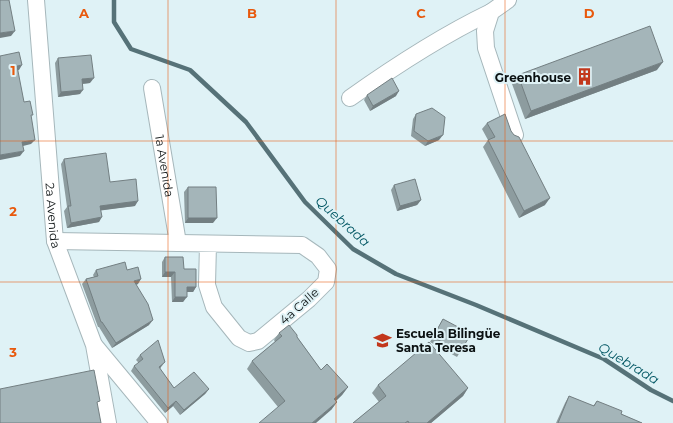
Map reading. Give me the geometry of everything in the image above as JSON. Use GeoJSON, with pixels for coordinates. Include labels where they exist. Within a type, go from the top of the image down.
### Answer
{"type":"FeatureCollection","features":[{"type":"Feature","properties":{"kind":"street","name":"2a Avenida"},"geometry":{"type":"LineString","coordinates":[[36,0],[55,241],[94,345],[108,423]]}},
{"type":"Feature","properties":{"kind":"street"},"geometry":{"type":"LineString","coordinates":[[350,98],[393,67],[425,47],[491,12],[508,0]]}},
{"type":"Feature","properties":{"kind":"street"},"geometry":{"type":"LineString","coordinates":[[491,12],[485,31],[486,48],[515,135]]}},
{"type":"Feature","properties":{"kind":"street","name":"1a Avenida"},"geometry":{"type":"LineString","coordinates":[[152,88],[178,243]]}},
{"type":"Feature","properties":{"kind":"street","name":"4a Calle"},"geometry":{"type":"LineString","coordinates":[[55,241],[302,245],[318,256],[328,270],[326,282],[309,299],[258,341],[249,343],[239,338],[214,307],[207,285],[208,244]]}},
{"type":"Feature","properties":{"kind":"street"},"geometry":{"type":"LineString","coordinates":[[94,345],[159,423]]}},
{"type":"Feature","properties":{"kind":"building"},"geometry":{"type":"Polygon","coordinates":[[[0,0],[9,0],[15,31],[0,33],[0,0]]]}},
{"type":"Feature","properties":{"kind":"building","name":"Greenhouse"},"geometry":{"type":"Polygon","coordinates":[[[650,26],[663,62],[531,111],[518,75],[650,26]]]}},
{"type":"Feature","properties":{"kind":"building"},"geometry":{"type":"Polygon","coordinates":[[[19,52],[22,65],[17,66],[24,102],[30,101],[35,140],[22,142],[24,151],[0,155],[0,56],[19,52]]]}},
{"type":"Feature","properties":{"kind":"building"},"geometry":{"type":"Polygon","coordinates":[[[91,55],[94,78],[82,79],[83,90],[61,92],[58,58],[91,55]]]}},
{"type":"Feature","properties":{"kind":"building"},"geometry":{"type":"Polygon","coordinates":[[[392,78],[399,91],[373,106],[367,95],[392,78]]]}},
{"type":"Feature","properties":{"kind":"building"},"geometry":{"type":"Polygon","coordinates":[[[432,108],[445,117],[443,135],[428,141],[414,131],[416,114],[432,108]]]}},
{"type":"Feature","properties":{"kind":"building"},"geometry":{"type":"Polygon","coordinates":[[[505,114],[511,131],[514,135],[519,137],[550,198],[524,211],[488,140],[495,137],[487,123],[505,114]]]}},
{"type":"Feature","properties":{"kind":"building"},"geometry":{"type":"Polygon","coordinates":[[[106,153],[110,182],[136,179],[138,201],[100,206],[102,217],[71,223],[68,206],[71,206],[64,159],[106,153]]]}},
{"type":"Feature","properties":{"kind":"building"},"geometry":{"type":"Polygon","coordinates":[[[415,179],[421,200],[400,206],[394,185],[415,179]]]}},
{"type":"Feature","properties":{"kind":"building"},"geometry":{"type":"Polygon","coordinates":[[[188,187],[216,187],[217,218],[188,218],[188,187]]]}},
{"type":"Feature","properties":{"kind":"building"},"geometry":{"type":"Polygon","coordinates":[[[165,257],[183,257],[184,269],[196,269],[196,287],[187,287],[187,297],[175,297],[175,272],[165,272],[165,257]]]}},
{"type":"Feature","properties":{"kind":"building"},"geometry":{"type":"Polygon","coordinates":[[[125,262],[127,270],[138,267],[141,279],[134,281],[148,304],[153,320],[116,343],[101,322],[86,279],[98,276],[96,270],[125,262]]]}},
{"type":"Feature","properties":{"kind":"building"},"geometry":{"type":"Polygon","coordinates":[[[443,319],[471,334],[460,352],[433,337],[443,319]]]}},
{"type":"Feature","properties":{"kind":"building"},"geometry":{"type":"Polygon","coordinates":[[[289,325],[321,370],[327,364],[348,387],[334,399],[337,402],[312,423],[259,423],[285,401],[252,361],[282,336],[279,333],[289,325]]]}},
{"type":"Feature","properties":{"kind":"building"},"geometry":{"type":"Polygon","coordinates":[[[158,340],[165,362],[159,367],[174,388],[194,372],[209,389],[184,410],[176,401],[168,408],[134,366],[143,359],[140,355],[158,340]]]}},
{"type":"Feature","properties":{"kind":"building"},"geometry":{"type":"Polygon","coordinates":[[[429,342],[468,388],[427,423],[409,423],[408,421],[405,423],[353,423],[386,396],[378,385],[429,342]]]}},
{"type":"Feature","properties":{"kind":"building"},"geometry":{"type":"Polygon","coordinates":[[[94,370],[100,401],[97,402],[101,423],[0,423],[0,389],[94,370]]]}},
{"type":"Feature","properties":{"kind":"building"},"geometry":{"type":"Polygon","coordinates":[[[569,396],[594,406],[597,401],[622,411],[621,414],[642,423],[558,423],[569,396]]]}},
{"type":"Feature","properties":{"kind":"waterway","name":"Quebrada"},"geometry":{"type":"LineString","coordinates":[[114,0],[114,22],[131,49],[190,70],[246,122],[305,202],[353,249],[396,274],[476,305],[604,359],[651,390],[673,401]]}},
{"type":"Feature","properties":{"kind":"place","name":"Greenhouse"},"geometry":{"type":"Point","coordinates":[584,77]}},
{"type":"Feature","properties":{"kind":"place","name":"Escuela Bilingüe Santa Teresa"},"geometry":{"type":"Point","coordinates":[383,340]}}]}
